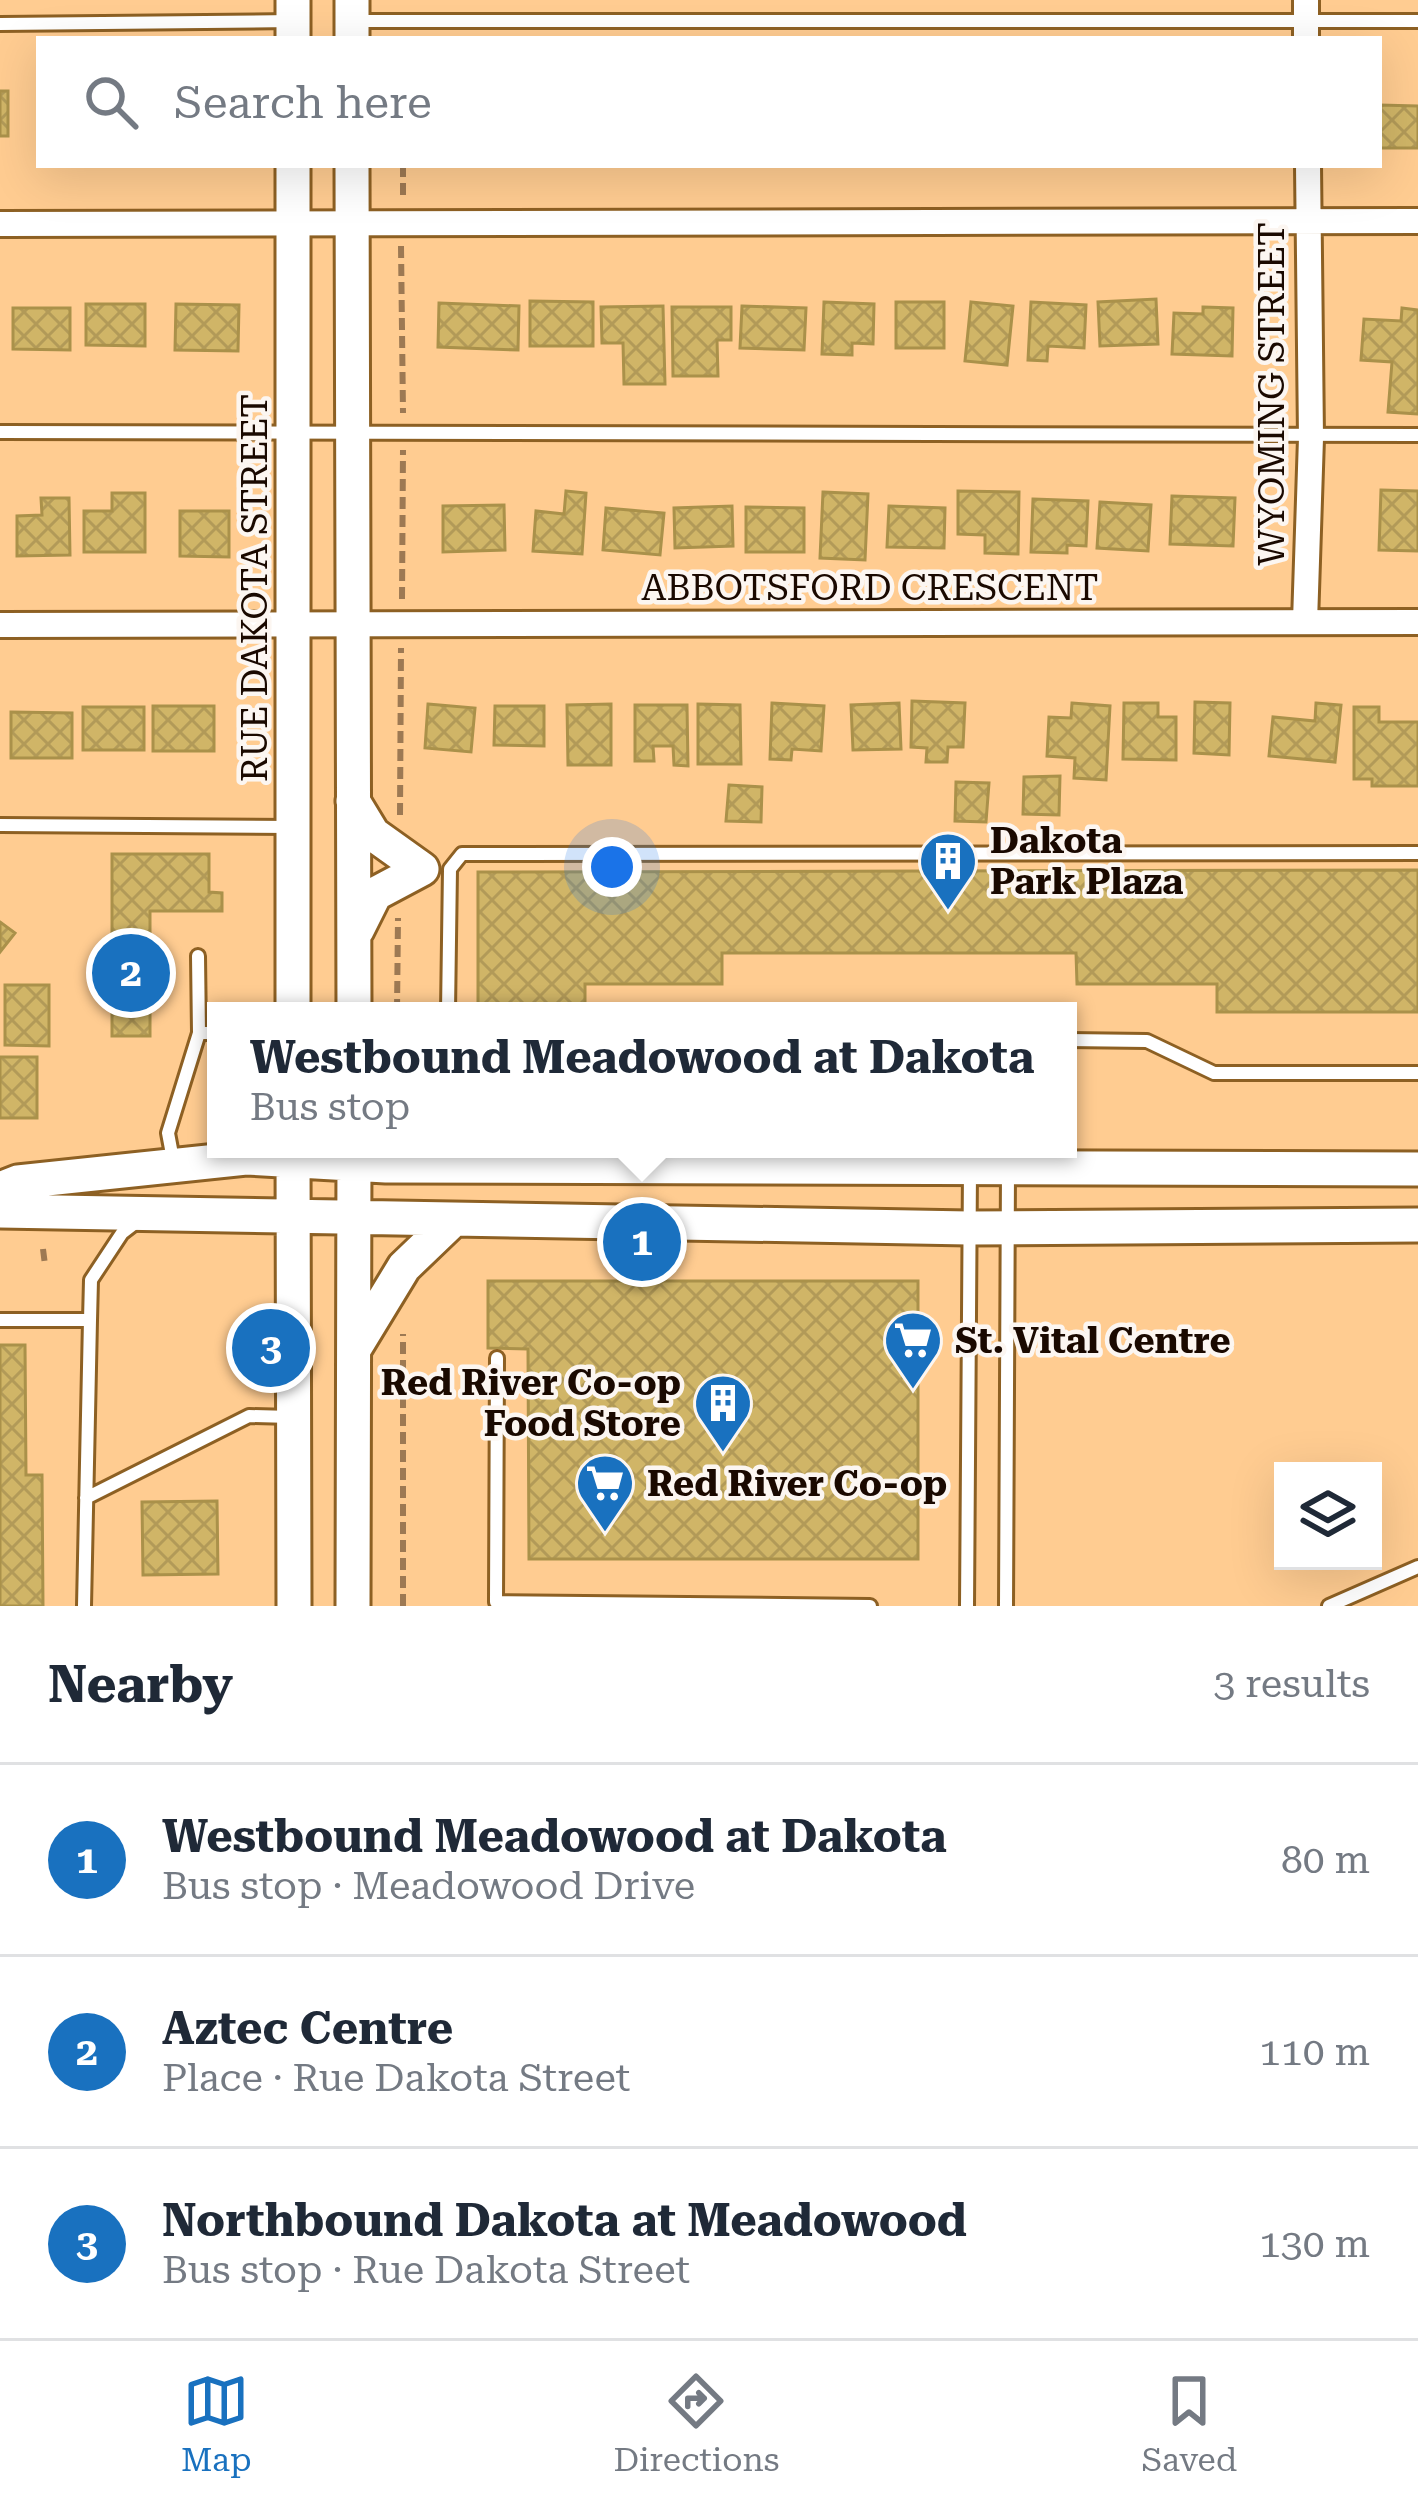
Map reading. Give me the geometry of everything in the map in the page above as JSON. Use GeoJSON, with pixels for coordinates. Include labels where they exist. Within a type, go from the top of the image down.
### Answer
{"type":"FeatureCollection","features":[{"type":"Feature","properties":{"kind":"main road","name":"RUE DAKOTA STREET"},"geometry":{"type":"LineString","coordinates":[[293,168],[294,431],[353,801],[354,1002]]}},
{"type":"Feature","properties":{"kind":"main road","name":"RUE DAKOTA STREET"},"geometry":{"type":"LineString","coordinates":[[293,1002],[292,827],[354,431],[352,168]]}},
{"type":"Feature","properties":{"kind":"main road"},"geometry":{"type":"LineString","coordinates":[[353,801],[374,834],[436,869]]}},
{"type":"Feature","properties":{"kind":"main road"},"geometry":{"type":"LineString","coordinates":[[353,937],[375,894],[436,869]]}},
{"type":"Feature","properties":{"kind":"main road"},"geometry":{"type":"LineString","coordinates":[[0,1189],[18,1182],[246,1158]]}},
{"type":"Feature","properties":{"kind":"main road"},"geometry":{"type":"LineString","coordinates":[[293,1158],[294,1606]]}},
{"type":"Feature","properties":{"kind":"main road"},"geometry":{"type":"LineString","coordinates":[[353,1606],[354,1158]]}},
{"type":"Feature","properties":{"kind":"main road"},"geometry":{"type":"LineString","coordinates":[[367,1158],[487,1167],[855,1167],[990,1159],[1418,1168]]}},
{"type":"Feature","properties":{"kind":"main road"},"geometry":{"type":"LineString","coordinates":[[463,1158],[487,1167]]}},
{"type":"Feature","properties":{"kind":"main road"},"geometry":{"type":"LineString","coordinates":[[0,1211],[969,1228],[1418,1225]]}},
{"type":"Feature","properties":{"kind":"main road"},"geometry":{"type":"LineString","coordinates":[[354,1350],[389,1286],[453,1220]]}},
{"type":"Feature","properties":{"kind":"street","name":"WYOMING STREET"},"geometry":{"type":"LineString","coordinates":[[1305,622],[1311,438],[1308,168]]}},
{"type":"Feature","properties":{"kind":"street"},"geometry":{"type":"LineString","coordinates":[[0,224],[1418,221]]}},
{"type":"Feature","properties":{"kind":"street","name":"ABBOTSFORD CRESCENT"},"geometry":{"type":"LineString","coordinates":[[0,625],[1418,622]]}},
{"type":"Feature","properties":{"kind":"lane"},"geometry":{"type":"LineString","coordinates":[[0,24],[293,20]]}},
{"type":"Feature","properties":{"kind":"lane"},"geometry":{"type":"LineString","coordinates":[[352,20],[1418,21]]}},
{"type":"Feature","properties":{"kind":"lane"},"geometry":{"type":"LineString","coordinates":[[0,432],[1418,435]]}},
{"type":"Feature","properties":{"kind":"lane"},"geometry":{"type":"LineString","coordinates":[[0,825],[292,827]]}},
{"type":"Feature","properties":{"kind":"lane"},"geometry":{"type":"LineString","coordinates":[[447,1002],[436,869],[462,854],[1418,853]]}},
{"type":"Feature","properties":{"kind":"lane"},"geometry":{"type":"LineString","coordinates":[[175,1166],[168,1132],[199,1033],[198,956]]}},
{"type":"Feature","properties":{"kind":"lane"},"geometry":{"type":"LineString","coordinates":[[199,1033],[207,1033]]}},
{"type":"Feature","properties":{"kind":"lane"},"geometry":{"type":"LineString","coordinates":[[1077,1040],[1147,1041],[1214,1072],[1418,1073]]}},
{"type":"Feature","properties":{"kind":"lane"},"geometry":{"type":"LineString","coordinates":[[608,1168],[625,1158]]}},
{"type":"Feature","properties":{"kind":"lane"},"geometry":{"type":"LineString","coordinates":[[833,1158],[855,1167]]}},
{"type":"Feature","properties":{"kind":"lane"},"geometry":{"type":"LineString","coordinates":[[967,1606],[969,1228],[990,1159]]}},
{"type":"Feature","properties":{"kind":"lane"},"geometry":{"type":"LineString","coordinates":[[990,1159],[1007,1228],[1006,1606]]}},
{"type":"Feature","properties":{"kind":"lane"},"geometry":{"type":"LineString","coordinates":[[84,1606],[92,1280],[122,1233],[148,1214]]}},
{"type":"Feature","properties":{"kind":"lane"},"geometry":{"type":"LineString","coordinates":[[0,1320],[90,1320]]}},
{"type":"Feature","properties":{"kind":"lane"},"geometry":{"type":"LineString","coordinates":[[497,1358],[496,1602],[870,1606]]}},
{"type":"Feature","properties":{"kind":"lane"},"geometry":{"type":"LineString","coordinates":[[86,1498],[249,1416],[293,1417]]}},
{"type":"Feature","properties":{"kind":"lane"},"geometry":{"type":"LineString","coordinates":[[1329,1606],[1418,1567]]}},
{"type":"Feature","properties":{"kind":"path"},"geometry":{"type":"LineString","coordinates":[[402,611],[403,168]]}},
{"type":"Feature","properties":{"kind":"path"},"geometry":{"type":"LineString","coordinates":[[399,835],[401,653]]}},
{"type":"Feature","properties":{"kind":"path"},"geometry":{"type":"LineString","coordinates":[[398,1002],[399,895]]}},
{"type":"Feature","properties":{"kind":"path"},"geometry":{"type":"LineString","coordinates":[[44,1249],[45,1264]]}},
{"type":"Feature","properties":{"kind":"path"},"geometry":{"type":"LineString","coordinates":[[403,1316],[403,1606]]}},
{"type":"Feature","properties":{"kind":"building"},"geometry":{"type":"Polygon","coordinates":[[[0,91],[8,91],[8,136],[0,136],[0,91]]]}},
{"type":"Feature","properties":{"kind":"building"},"geometry":{"type":"Polygon","coordinates":[[[1382,105],[1418,106],[1418,148],[1382,148],[1382,105]]]}},
{"type":"Feature","properties":{"kind":"building"},"geometry":{"type":"Polygon","coordinates":[[[1156,299],[1158,344],[1100,346],[1098,302],[1156,299]]]}},
{"type":"Feature","properties":{"kind":"building"},"geometry":{"type":"Polygon","coordinates":[[[530,301],[593,302],[593,346],[530,346],[530,301]]]}},
{"type":"Feature","properties":{"kind":"building"},"geometry":{"type":"Polygon","coordinates":[[[824,302],[874,304],[873,344],[852,343],[852,355],[822,354],[824,302]]]}},
{"type":"Feature","properties":{"kind":"building"},"geometry":{"type":"Polygon","coordinates":[[[896,302],[944,302],[944,348],[896,348],[896,302]]]}},
{"type":"Feature","properties":{"kind":"building"},"geometry":{"type":"Polygon","coordinates":[[[971,302],[1013,306],[1007,365],[965,361],[971,302]]]}},
{"type":"Feature","properties":{"kind":"building"},"geometry":{"type":"Polygon","coordinates":[[[1031,302],[1086,305],[1084,348],[1048,346],[1047,361],[1028,360],[1031,302]]]}},
{"type":"Feature","properties":{"kind":"building"},"geometry":{"type":"Polygon","coordinates":[[[439,303],[519,306],[518,350],[438,347],[439,303]]]}},
{"type":"Feature","properties":{"kind":"building"},"geometry":{"type":"Polygon","coordinates":[[[86,304],[145,304],[145,346],[86,345],[86,304]]]}},
{"type":"Feature","properties":{"kind":"building"},"geometry":{"type":"Polygon","coordinates":[[[176,304],[239,305],[238,351],[175,350],[176,304]]]}},
{"type":"Feature","properties":{"kind":"building"},"geometry":{"type":"Polygon","coordinates":[[[663,306],[665,384],[624,384],[623,343],[602,343],[601,307],[663,306]]]}},
{"type":"Feature","properties":{"kind":"building"},"geometry":{"type":"Polygon","coordinates":[[[742,306],[806,308],[804,350],[740,348],[742,306]]]}},
{"type":"Feature","properties":{"kind":"building"},"geometry":{"type":"Polygon","coordinates":[[[672,307],[731,307],[731,340],[717,340],[718,376],[673,376],[672,307]]]}},
{"type":"Feature","properties":{"kind":"building"},"geometry":{"type":"Polygon","coordinates":[[[1203,307],[1233,308],[1232,356],[1172,354],[1174,313],[1203,314],[1203,307]]]}},
{"type":"Feature","properties":{"kind":"building"},"geometry":{"type":"Polygon","coordinates":[[[13,308],[70,308],[70,350],[13,349],[13,308]]]}},
{"type":"Feature","properties":{"kind":"building"},"geometry":{"type":"Polygon","coordinates":[[[1402,308],[1418,310],[1418,414],[1388,412],[1392,362],[1361,360],[1364,319],[1401,321],[1402,308]]]}},
{"type":"Feature","properties":{"kind":"building"},"geometry":{"type":"Polygon","coordinates":[[[1381,490],[1418,491],[1418,551],[1379,550],[1381,490]]]}},
{"type":"Feature","properties":{"kind":"building"},"geometry":{"type":"Polygon","coordinates":[[[566,491],[586,493],[582,554],[533,551],[536,511],[564,514],[566,491]]]}},
{"type":"Feature","properties":{"kind":"building"},"geometry":{"type":"Polygon","coordinates":[[[958,491],[1019,492],[1018,554],[985,553],[985,535],[958,534],[958,491]]]}},
{"type":"Feature","properties":{"kind":"building"},"geometry":{"type":"Polygon","coordinates":[[[823,492],[868,494],[865,560],[820,558],[823,492]]]}},
{"type":"Feature","properties":{"kind":"building"},"geometry":{"type":"Polygon","coordinates":[[[112,493],[145,493],[145,552],[84,552],[84,511],[112,511],[112,493]]]}},
{"type":"Feature","properties":{"kind":"building"},"geometry":{"type":"Polygon","coordinates":[[[1172,496],[1235,498],[1233,546],[1170,544],[1172,496]]]}},
{"type":"Feature","properties":{"kind":"building"},"geometry":{"type":"Polygon","coordinates":[[[41,498],[69,498],[70,555],[17,556],[17,516],[42,515],[41,498]]]}},
{"type":"Feature","properties":{"kind":"building"},"geometry":{"type":"Polygon","coordinates":[[[1033,499],[1088,501],[1086,546],[1067,545],[1067,553],[1031,552],[1033,499]]]}},
{"type":"Feature","properties":{"kind":"building"},"geometry":{"type":"Polygon","coordinates":[[[1100,502],[1151,505],[1148,551],[1097,548],[1100,502]]]}},
{"type":"Feature","properties":{"kind":"building"},"geometry":{"type":"Polygon","coordinates":[[[504,505],[505,550],[443,552],[443,506],[504,505]]]}},
{"type":"Feature","properties":{"kind":"building"},"geometry":{"type":"Polygon","coordinates":[[[732,506],[733,546],[675,548],[674,508],[732,506]]]}},
{"type":"Feature","properties":{"kind":"building"},"geometry":{"type":"Polygon","coordinates":[[[889,506],[945,508],[944,548],[887,547],[889,506]]]}},
{"type":"Feature","properties":{"kind":"building"},"geometry":{"type":"Polygon","coordinates":[[[746,507],[804,508],[804,552],[746,552],[746,507]]]}},
{"type":"Feature","properties":{"kind":"building"},"geometry":{"type":"Polygon","coordinates":[[[606,508],[664,513],[660,555],[603,550],[606,508]]]}},
{"type":"Feature","properties":{"kind":"building"},"geometry":{"type":"Polygon","coordinates":[[[180,511],[229,511],[229,557],[180,556],[180,511]]]}},
{"type":"Feature","properties":{"kind":"building"},"geometry":{"type":"Polygon","coordinates":[[[912,701],[965,703],[963,747],[948,747],[947,762],[926,762],[927,748],[911,747],[912,701]]]}},
{"type":"Feature","properties":{"kind":"building"},"geometry":{"type":"Polygon","coordinates":[[[1195,702],[1230,703],[1229,755],[1194,753],[1195,702]]]}},
{"type":"Feature","properties":{"kind":"building"},"geometry":{"type":"Polygon","coordinates":[[[772,703],[824,706],[821,751],[792,749],[791,760],[770,759],[772,703]]]}},
{"type":"Feature","properties":{"kind":"building"},"geometry":{"type":"Polygon","coordinates":[[[899,703],[901,749],[853,750],[851,705],[899,703]]]}},
{"type":"Feature","properties":{"kind":"building"},"geometry":{"type":"Polygon","coordinates":[[[1072,703],[1110,706],[1106,780],[1074,778],[1075,758],[1047,756],[1049,717],[1071,718],[1072,703]]]}},
{"type":"Feature","properties":{"kind":"building"},"geometry":{"type":"Polygon","coordinates":[[[1124,703],[1158,703],[1158,717],[1176,717],[1176,760],[1123,759],[1124,703]]]}},
{"type":"Feature","properties":{"kind":"building"},"geometry":{"type":"Polygon","coordinates":[[[1316,703],[1341,705],[1335,762],[1269,756],[1273,717],[1315,721],[1316,703]]]}},
{"type":"Feature","properties":{"kind":"building"},"geometry":{"type":"Polygon","coordinates":[[[428,704],[475,708],[471,752],[425,748],[428,704]]]}},
{"type":"Feature","properties":{"kind":"building"},"geometry":{"type":"Polygon","coordinates":[[[611,704],[611,765],[568,765],[567,705],[611,704]]]}},
{"type":"Feature","properties":{"kind":"building"},"geometry":{"type":"Polygon","coordinates":[[[698,704],[740,705],[741,764],[698,764],[698,704]]]}},
{"type":"Feature","properties":{"kind":"building"},"geometry":{"type":"Polygon","coordinates":[[[635,705],[687,705],[688,766],[674,765],[673,746],[653,746],[654,761],[635,761],[635,705]]]}},
{"type":"Feature","properties":{"kind":"building"},"geometry":{"type":"Polygon","coordinates":[[[153,706],[214,706],[214,751],[153,751],[153,706]]]}},
{"type":"Feature","properties":{"kind":"building"},"geometry":{"type":"Polygon","coordinates":[[[495,706],[544,706],[544,746],[494,745],[495,706]]]}},
{"type":"Feature","properties":{"kind":"building"},"geometry":{"type":"Polygon","coordinates":[[[83,707],[144,707],[144,750],[83,750],[83,707]]]}},
{"type":"Feature","properties":{"kind":"building"},"geometry":{"type":"Polygon","coordinates":[[[1354,707],[1379,707],[1379,722],[1418,722],[1418,786],[1372,786],[1372,779],[1354,779],[1354,707]]]}},
{"type":"Feature","properties":{"kind":"building"},"geometry":{"type":"Polygon","coordinates":[[[11,712],[72,713],[72,758],[11,758],[11,712]]]}},
{"type":"Feature","properties":{"kind":"building"},"geometry":{"type":"Polygon","coordinates":[[[1060,776],[1059,815],[1023,814],[1024,777],[1060,776]]]}},
{"type":"Feature","properties":{"kind":"building"},"geometry":{"type":"Polygon","coordinates":[[[956,782],[989,783],[986,822],[955,821],[956,782]]]}},
{"type":"Feature","properties":{"kind":"building"},"geometry":{"type":"Polygon","coordinates":[[[729,785],[762,787],[761,822],[726,821],[729,785]]]}},
{"type":"Feature","properties":{"kind":"building"},"geometry":{"type":"Polygon","coordinates":[[[112,854],[209,854],[209,892],[222,893],[222,911],[150,911],[150,1036],[112,1036],[112,854]]]}},
{"type":"Feature","properties":{"kind":"building","name":"Dakota Park Plaza"},"geometry":{"type":"Polygon","coordinates":[[[1418,870],[1418,1012],[1217,1012],[1217,984],[1077,984],[1076,953],[722,953],[722,984],[585,984],[585,1002],[478,1002],[478,872],[1418,870]]]}},
{"type":"Feature","properties":{"kind":"building"},"geometry":{"type":"Polygon","coordinates":[[[0,922],[15,933],[0,952],[0,922]]]}},
{"type":"Feature","properties":{"kind":"building"},"geometry":{"type":"Polygon","coordinates":[[[5,985],[49,985],[49,1046],[5,1045],[5,985]]]}},
{"type":"Feature","properties":{"kind":"building"},"geometry":{"type":"Polygon","coordinates":[[[0,1057],[37,1057],[37,1118],[0,1118],[0,1057]]]}},
{"type":"Feature","properties":{"kind":"building","name":"Red River Co-op Food Store"},"geometry":{"type":"Polygon","coordinates":[[[488,1281],[918,1281],[918,1559],[529,1559],[528,1349],[488,1348],[488,1281]]]}},
{"type":"Feature","properties":{"kind":"building"},"geometry":{"type":"Polygon","coordinates":[[[0,1345],[25,1345],[26,1475],[42,1475],[43,1606],[0,1606],[0,1345]]]}},
{"type":"Feature","properties":{"kind":"building"},"geometry":{"type":"Polygon","coordinates":[[[217,1501],[218,1574],[143,1575],[142,1502],[217,1501]]]}},
{"type":"Feature","properties":{"kind":"place","name":"Dakota Park Plaza"},"geometry":{"type":"Point","coordinates":[948,912]}},
{"type":"Feature","properties":{"kind":"place","name":"Aztec Centre"},"geometry":{"type":"Point","coordinates":[131,973]}},
{"type":"Feature","properties":{"kind":"place","name":"Westbound Meadowood at Dakota"},"geometry":{"type":"Point","coordinates":[642,1242]}},
{"type":"Feature","properties":{"kind":"place","name":"Northbound Dakota at Meadowood"},"geometry":{"type":"Point","coordinates":[271,1348]}},
{"type":"Feature","properties":{"kind":"place","name":"St. Vital Centre"},"geometry":{"type":"Point","coordinates":[913,1391]}},
{"type":"Feature","properties":{"kind":"place","name":"Red River Co-op Food Store"},"geometry":{"type":"Point","coordinates":[723,1454]}},
{"type":"Feature","properties":{"kind":"place","name":"Red River Co-op"},"geometry":{"type":"Point","coordinates":[605,1534]}}]}
